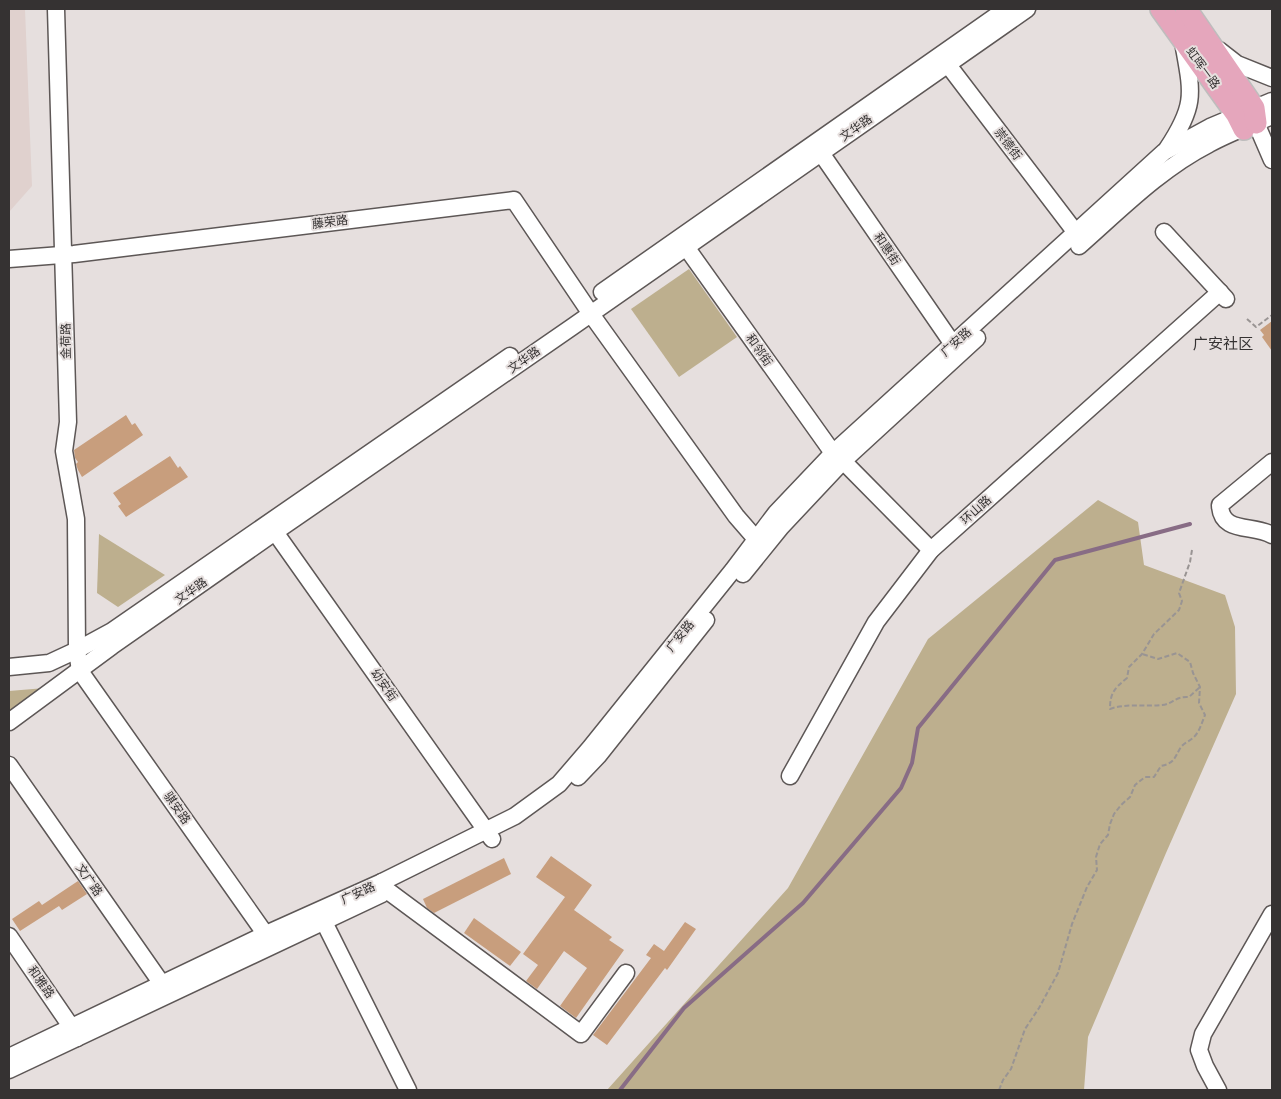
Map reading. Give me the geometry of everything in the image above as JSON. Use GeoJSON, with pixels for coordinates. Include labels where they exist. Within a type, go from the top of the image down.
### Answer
{"type":"FeatureCollection","features":[{"type":"Feature","properties":{"kind":"main road","name":"虹晖一路"},"geometry":{"type":"LineString","coordinates":[[1161,9],[1183,40],[1256,115]]}},
{"type":"Feature","properties":{"kind":"main road","name":"虹晖一路"},"geometry":{"type":"LineString","coordinates":[[1186,9],[1256,115]]}},
{"type":"Feature","properties":{"kind":"street","name":"金荷路"},"geometry":{"type":"LineString","coordinates":[[56,9],[69,254],[68,422],[64,451],[76,519],[77,650],[80,671]]}},
{"type":"Feature","properties":{"kind":"street"},"geometry":{"type":"LineString","coordinates":[[65,9],[69,254]]}},
{"type":"Feature","properties":{"kind":"street","name":"文华路"},"geometry":{"type":"LineString","coordinates":[[9,667],[50,663],[112,631],[280,514],[587,309],[686,247],[821,153],[944,60],[1006,9]]}},
{"type":"Feature","properties":{"kind":"street","name":"文华路"},"geometry":{"type":"LineString","coordinates":[[9,678],[80,671],[587,309],[944,60],[1028,9]]}},
{"type":"Feature","properties":{"kind":"street"},"geometry":{"type":"LineString","coordinates":[[1164,152],[1185,121],[1190,103],[1191,85],[1183,40]]}},
{"type":"Feature","properties":{"kind":"street"},"geometry":{"type":"LineString","coordinates":[[1209,42],[1237,64],[1272,78]]}},
{"type":"Feature","properties":{"kind":"street","name":"崇德街"},"geometry":{"type":"LineString","coordinates":[[944,60],[1080,238]]}},
{"type":"Feature","properties":{"kind":"street"},"geometry":{"type":"LineString","coordinates":[[1256,115],[1272,160]]}},
{"type":"Feature","properties":{"kind":"street","name":"广安路"},"geometry":{"type":"LineString","coordinates":[[9,1070],[74,1033],[542,810],[568,789],[598,756],[760,544],[838,457],[1080,238],[1164,152],[1210,127],[1256,115]]}},
{"type":"Feature","properties":{"kind":"street","name":"广安路"},"geometry":{"type":"LineString","coordinates":[[1080,238],[1181,160],[1256,115]]}},
{"type":"Feature","properties":{"kind":"street","name":"和惠街"},"geometry":{"type":"LineString","coordinates":[[821,153],[956,350]]}},
{"type":"Feature","properties":{"kind":"street","name":"藤荣路"},"geometry":{"type":"LineString","coordinates":[[9,259],[69,254],[514,200],[587,309]]}},
{"type":"Feature","properties":{"kind":"street","name":"环山路"},"geometry":{"type":"LineString","coordinates":[[790,776],[876,622],[931,550],[1223,296],[1164,232]]}},
{"type":"Feature","properties":{"kind":"street","name":"和邻街"},"geometry":{"type":"LineString","coordinates":[[686,247],[838,457],[931,550]]}},
{"type":"Feature","properties":{"kind":"street"},"geometry":{"type":"LineString","coordinates":[[587,309],[736,516],[760,544]]}},
{"type":"Feature","properties":{"kind":"street"},"geometry":{"type":"LineString","coordinates":[[1272,462],[1220,505],[1221,514],[1224,519],[1232,525],[1252,528],[1272,535]]}},
{"type":"Feature","properties":{"kind":"street"},"geometry":{"type":"LineString","coordinates":[[275,532],[280,514]]}},
{"type":"Feature","properties":{"kind":"street","name":"幼安街"},"geometry":{"type":"LineString","coordinates":[[275,532],[489,834]]}},
{"type":"Feature","properties":{"kind":"street"},"geometry":{"type":"LineString","coordinates":[[9,722],[80,671]]}},
{"type":"Feature","properties":{"kind":"street","name":"骐安路"},"geometry":{"type":"LineString","coordinates":[[80,671],[270,940]]}},
{"type":"Feature","properties":{"kind":"street","name":"文广路"},"geometry":{"type":"LineString","coordinates":[[9,765],[164,990]]}},
{"type":"Feature","properties":{"kind":"street"},"geometry":{"type":"LineString","coordinates":[[385,886],[581,1034],[626,973]]}},
{"type":"Feature","properties":{"kind":"street","name":"广安路"},"geometry":{"type":"LineString","coordinates":[[270,940],[324,922],[385,886]]}},
{"type":"Feature","properties":{"kind":"street"},"geometry":{"type":"LineString","coordinates":[[1218,1090],[1204,1066],[1199,1050],[1203,1034],[1272,914]]}},
{"type":"Feature","properties":{"kind":"street"},"geometry":{"type":"LineString","coordinates":[[324,922],[408,1090]]}},
{"type":"Feature","properties":{"kind":"street","name":"和雅路"},"geometry":{"type":"LineString","coordinates":[[9,936],[74,1033]]}},
{"type":"Feature","properties":{"kind":"street","name":"广安路"},"geometry":{"type":"LineString","coordinates":[[9,1057],[74,1033]]}},
{"type":"Feature","properties":{"kind":"path"},"geometry":{"type":"LineString","coordinates":[[1247,320],[1256,327],[1272,315]]}},
{"type":"Feature","properties":{"kind":"path"},"geometry":{"type":"LineString","coordinates":[[1192,550],[1190,562],[1179,593],[1182,601],[1179,610],[1154,634],[1142,654],[1129,667],[1127,678],[1116,687],[1110,697],[1110,709],[1120,706],[1164,705],[1181,697],[1189,697],[1200,687]]}},
{"type":"Feature","properties":{"kind":"path"},"geometry":{"type":"LineString","coordinates":[[999,1090],[1010,1069],[1025,1029],[1058,973],[1072,924],[1087,887],[1097,870],[1096,857],[1100,844],[1108,835],[1114,814],[1130,797],[1135,785],[1145,777],[1154,777],[1161,766],[1169,764],[1177,756],[1181,747],[1195,736],[1205,714],[1199,703],[1200,687],[1190,662],[1177,653],[1158,658],[1142,654]]}},
{"type":"Feature","properties":{"kind":"shaded area"},"geometry":{"type":"Polygon","coordinates":[[[9,9],[25,9],[32,186],[9,212],[9,9]]]}},
{"type":"Feature","properties":{"kind":"shaded area"},"geometry":{"type":"Polygon","coordinates":[[[689,269],[737,337],[679,377],[631,309],[689,269]]]}},
{"type":"Feature","properties":{"kind":"shaded area"},"geometry":{"type":"Polygon","coordinates":[[[1098,500],[1138,522],[1144,565],[1225,595],[1235,627],[1236,694],[1088,1037],[1084,1090],[607,1090],[788,888],[928,639],[1098,500]]]}},
{"type":"Feature","properties":{"kind":"shaded area"},"geometry":{"type":"Polygon","coordinates":[[[99,534],[165,575],[118,607],[97,593],[99,534]]]}},
{"type":"Feature","properties":{"kind":"shaded area"},"geometry":{"type":"Polygon","coordinates":[[[45,688],[9,713],[9,691],[45,688]]]}},
{"type":"Feature","properties":{"kind":"building"},"geometry":{"type":"Polygon","coordinates":[[[1272,321],[1272,351],[1262,337],[1264,335],[1260,330],[1272,321]]]}},
{"type":"Feature","properties":{"kind":"building"},"geometry":{"type":"Polygon","coordinates":[[[126,415],[132,425],[135,423],[143,435],[82,477],[76,464],[78,462],[75,458],[74,450],[126,415]]]}},
{"type":"Feature","properties":{"kind":"building"},"geometry":{"type":"Polygon","coordinates":[[[170,456],[178,468],[180,466],[188,477],[126,517],[118,506],[121,504],[113,493],[170,456]]]}},
{"type":"Feature","properties":{"kind":"building"},"geometry":{"type":"Polygon","coordinates":[[[551,856],[592,885],[574,910],[612,937],[609,940],[624,950],[576,1018],[560,1006],[587,968],[564,951],[537,989],[526,981],[538,965],[523,954],[565,897],[536,877],[551,856]]]}},
{"type":"Feature","properties":{"kind":"building"},"geometry":{"type":"Polygon","coordinates":[[[504,858],[511,874],[434,913],[427,908],[423,899],[504,858]]]}},
{"type":"Feature","properties":{"kind":"building"},"geometry":{"type":"Polygon","coordinates":[[[78,881],[87,894],[62,910],[59,906],[20,931],[12,919],[39,901],[42,905],[78,881]]]}},
{"type":"Feature","properties":{"kind":"building"},"geometry":{"type":"Polygon","coordinates":[[[474,918],[521,952],[510,966],[464,933],[474,918]]]}},
{"type":"Feature","properties":{"kind":"building"},"geometry":{"type":"Polygon","coordinates":[[[685,922],[696,929],[667,970],[665,968],[607,1045],[593,1035],[651,958],[646,955],[654,944],[664,951],[685,922]]]}},
{"type":"Feature","properties":{"kind":"waterway"},"geometry":{"type":"LineString","coordinates":[[620,1090],[684,1008],[803,903],[901,788],[912,763],[918,728],[1055,560],[1190,524]]}},
{"type":"Feature","properties":{"kind":"district","name":"广安社区"},"geometry":{"type":"Point","coordinates":[1223,344]}}]}
